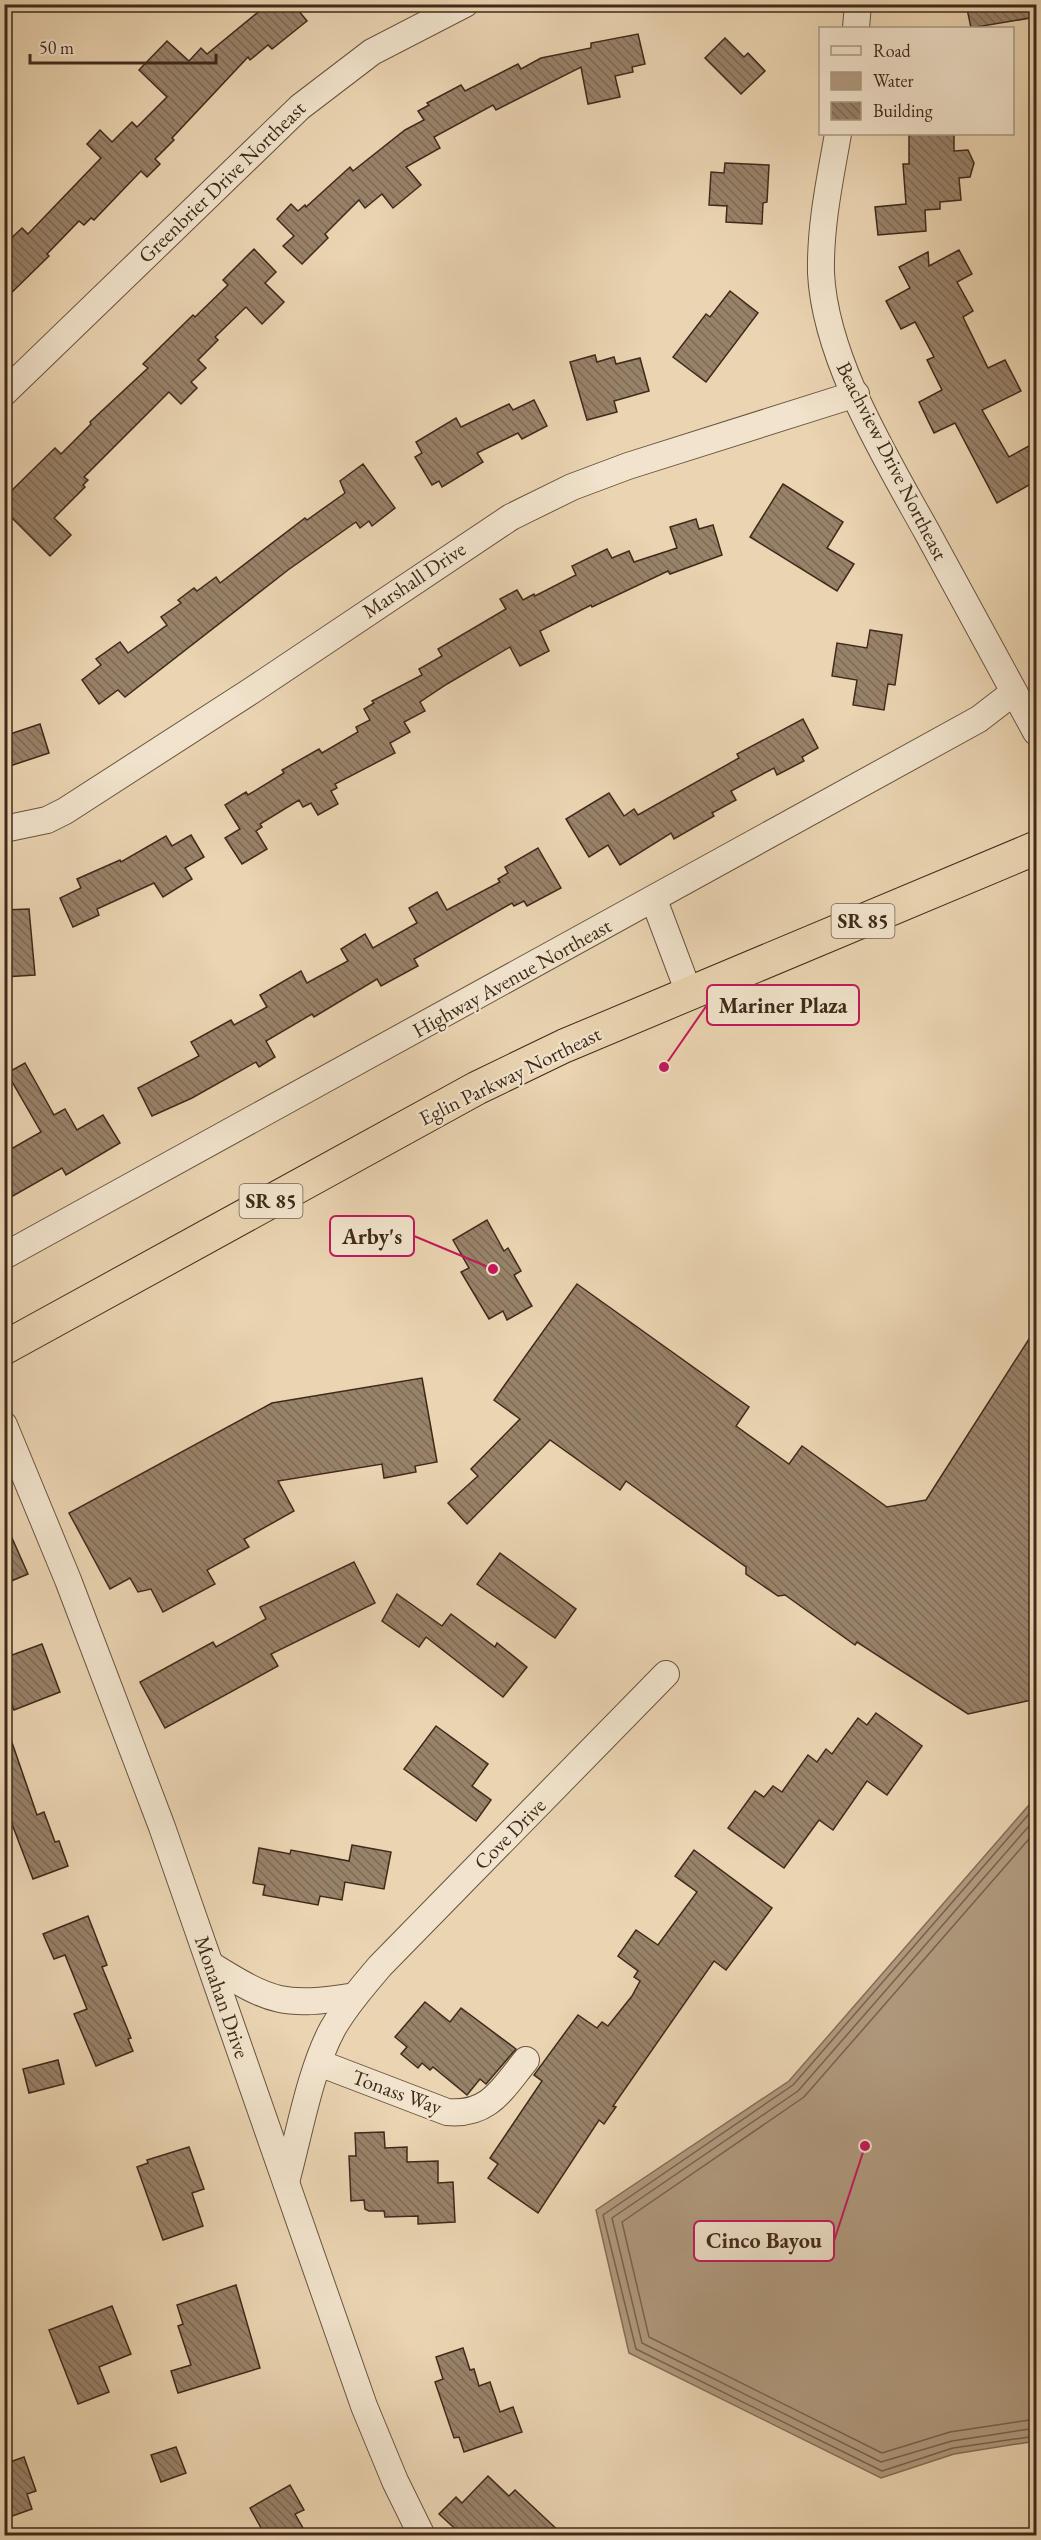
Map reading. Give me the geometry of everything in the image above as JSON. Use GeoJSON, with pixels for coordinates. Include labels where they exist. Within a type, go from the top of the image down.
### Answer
{"type":"FeatureCollection","features":[{"type":"Feature","properties":{"kind":"highway","name":"Eglin Parkway Northeast"},"geometry":{"type":"LineString","coordinates":[[4,1348],[477,1088],[564,1046],[1036,848]]}},
{"type":"Feature","properties":{"kind":"street","name":"Greenbrier Drive Northeast"},"geometry":{"type":"LineString","coordinates":[[4,393],[300,107],[372,52],[465,4]]}},
{"type":"Feature","properties":{"kind":"street"},"geometry":{"type":"LineString","coordinates":[[856,27],[858,4]]}},
{"type":"Feature","properties":{"kind":"street","name":"Beachview Drive Northeast"},"geometry":{"type":"LineString","coordinates":[[838,135],[823,229],[821,274],[827,313],[838,355],[890,466],[1036,732]]}},
{"type":"Feature","properties":{"kind":"street","name":"Marshall Drive"},"geometry":{"type":"LineString","coordinates":[[4,829],[47,820],[65,811],[251,691],[511,517],[572,487],[628,466],[856,394]]}},
{"type":"Feature","properties":{"kind":"street","name":"Highway Avenue Northeast"},"geometry":{"type":"LineString","coordinates":[[4,1256],[980,719],[1014,692]]}},
{"type":"Feature","properties":{"kind":"street"},"geometry":{"type":"LineString","coordinates":[[654,900],[689,993]]}},
{"type":"Feature","properties":{"kind":"street","name":"Monahan Drive"},"geometry":{"type":"LineString","coordinates":[[4,1425],[99,1662],[211,1965],[364,2406],[395,2481],[422,2535]]}},
{"type":"Feature","properties":{"kind":"street","name":"Cove Drive"},"geometry":{"type":"LineString","coordinates":[[286,2182],[319,2063],[333,2029],[355,1996],[380,1966],[666,1674]]}},
{"type":"Feature","properties":{"kind":"street"},"geometry":{"type":"LineString","coordinates":[[211,1965],[254,1992],[281,2001],[309,2003],[355,1996]]}},
{"type":"Feature","properties":{"kind":"street","name":"Tonass Way"},"geometry":{"type":"LineString","coordinates":[[319,2063],[447,2112],[460,2113],[476,2110],[492,2102],[526,2060]]}},
{"type":"Feature","properties":{"kind":"water"},"geometry":{"type":"Polygon","coordinates":[[[1036,1797],[1036,2441],[954,2454],[881,2478],[629,2353],[596,2210],[789,2081],[1036,1797]]]}},
{"type":"Feature","properties":{"kind":"building"},"geometry":{"type":"Polygon","coordinates":[[[268,4],[293,4],[307,21],[272,49],[268,45],[250,60],[248,57],[172,138],[174,140],[155,159],[160,164],[147,177],[141,171],[94,220],[91,218],[84,225],[79,221],[47,254],[49,256],[4,300],[4,245],[22,228],[28,234],[101,158],[87,144],[100,130],[112,142],[132,122],[137,127],[167,97],[139,70],[167,41],[189,61],[201,48],[207,54],[268,4]]]}},
{"type":"Feature","properties":{"kind":"building"},"geometry":{"type":"Polygon","coordinates":[[[966,4],[1036,4],[1036,17],[971,27],[966,4]]]}},
{"type":"Feature","properties":{"kind":"building"},"geometry":{"type":"Polygon","coordinates":[[[638,34],[645,64],[632,67],[633,72],[615,76],[620,97],[588,104],[581,67],[496,110],[493,105],[434,137],[440,148],[406,167],[421,185],[393,208],[382,194],[365,208],[359,200],[325,234],[328,238],[302,264],[283,246],[294,236],[277,219],[291,204],[298,211],[305,205],[306,207],[350,167],[353,171],[405,130],[424,120],[418,111],[429,105],[427,103],[461,85],[465,91],[518,64],[521,69],[541,58],[591,48],[591,43],[638,34]]]}},
{"type":"Feature","properties":{"kind":"building"},"geometry":{"type":"Polygon","coordinates":[[[725,38],[744,57],[748,53],[765,71],[741,94],[705,58],[725,38]]]}},
{"type":"Feature","properties":{"kind":"building"},"geometry":{"type":"Polygon","coordinates":[[[909,135],[954,135],[954,151],[968,150],[974,163],[970,177],[959,178],[961,200],[940,202],[940,209],[925,210],[926,231],[878,235],[875,207],[906,204],[903,164],[909,164],[909,135]]]}},
{"type":"Feature","properties":{"kind":"building"},"geometry":{"type":"Polygon","coordinates":[[[725,163],[769,165],[767,202],[763,203],[762,224],[726,222],[727,206],[709,205],[711,172],[724,173],[725,163]]]}},
{"type":"Feature","properties":{"kind":"building"},"geometry":{"type":"Polygon","coordinates":[[[254,249],[276,272],[265,283],[284,302],[262,324],[246,307],[215,337],[218,340],[198,360],[206,368],[191,382],[197,388],[181,404],[169,392],[84,477],[88,480],[83,485],[85,487],[54,518],[71,535],[50,556],[4,510],[4,498],[55,448],[61,454],[91,424],[90,422],[148,368],[143,364],[193,315],[195,317],[228,285],[223,280],[254,249]]]}},
{"type":"Feature","properties":{"kind":"building"},"geometry":{"type":"Polygon","coordinates":[[[959,250],[972,274],[957,282],[973,311],[963,317],[988,368],[1005,360],[1021,391],[982,410],[1009,457],[1036,442],[1036,481],[997,503],[955,423],[934,433],[919,402],[942,390],[927,360],[934,357],[915,322],[901,329],[886,301],[910,288],[899,267],[928,252],[929,266],[959,250]]]}},
{"type":"Feature","properties":{"kind":"building"},"geometry":{"type":"Polygon","coordinates":[[[730,291],[758,313],[706,382],[673,357],[706,314],[710,317],[730,291]]]}},
{"type":"Feature","properties":{"kind":"building"},"geometry":{"type":"Polygon","coordinates":[[[595,355],[597,362],[614,357],[616,364],[640,358],[649,391],[614,401],[617,412],[587,420],[570,362],[595,355]]]}},
{"type":"Feature","properties":{"kind":"building"},"geometry":{"type":"Polygon","coordinates":[[[534,400],[547,426],[522,439],[518,433],[477,453],[483,462],[442,487],[439,481],[432,485],[415,457],[422,453],[416,442],[456,418],[461,427],[509,404],[513,410],[534,400]]]}},
{"type":"Feature","properties":{"kind":"building"},"geometry":{"type":"Polygon","coordinates":[[[363,464],[395,508],[372,526],[369,521],[360,528],[356,522],[288,570],[125,697],[118,690],[99,704],[82,680],[101,665],[96,659],[120,642],[128,653],[167,625],[161,617],[181,603],[178,600],[194,588],[197,591],[216,577],[220,583],[305,518],[307,520],[345,493],[340,481],[363,464]]]}},
{"type":"Feature","properties":{"kind":"building"},"geometry":{"type":"Polygon","coordinates":[[[783,484],[843,522],[827,548],[854,564],[837,591],[750,537],[783,484]]]}},
{"type":"Feature","properties":{"kind":"building"},"geometry":{"type":"Polygon","coordinates":[[[696,519],[699,529],[713,525],[722,555],[670,574],[668,571],[592,607],[591,605],[540,631],[549,651],[520,666],[510,647],[447,684],[420,702],[425,711],[404,722],[410,732],[390,743],[395,753],[335,784],[337,788],[331,791],[338,804],[318,815],[311,803],[303,807],[299,800],[260,824],[262,827],[256,831],[267,849],[242,864],[225,838],[240,829],[225,805],[246,792],[248,795],[284,773],[282,770],[319,749],[322,753],[358,732],[356,727],[370,720],[364,709],[374,703],[372,701],[422,675],[419,669],[442,656],[438,649],[506,609],[500,599],[517,590],[523,600],[534,594],[535,596],[576,575],[572,566],[607,549],[612,558],[629,551],[634,562],[677,548],[670,527],[696,519]]]}},
{"type":"Feature","properties":{"kind":"building"},"geometry":{"type":"Polygon","coordinates":[[[870,630],[902,635],[895,685],[888,684],[884,710],[853,705],[857,680],[832,676],[837,643],[867,648],[870,630]]]}},
{"type":"Feature","properties":{"kind":"building"},"geometry":{"type":"Polygon","coordinates":[[[803,719],[818,748],[802,757],[804,761],[777,775],[774,768],[731,791],[736,800],[712,813],[714,816],[674,839],[671,833],[620,865],[608,845],[589,857],[566,819],[609,793],[624,816],[634,809],[638,815],[739,758],[737,754],[803,719]]]}},
{"type":"Feature","properties":{"kind":"building"},"geometry":{"type":"Polygon","coordinates":[[[40,724],[49,753],[4,768],[4,736],[40,724]]]}},
{"type":"Feature","properties":{"kind":"building"},"geometry":{"type":"Polygon","coordinates":[[[191,835],[204,857],[185,868],[192,879],[163,897],[154,883],[97,909],[99,915],[73,927],[60,898],[81,888],[77,879],[120,860],[121,862],[166,836],[172,846],[191,835]]]}},
{"type":"Feature","properties":{"kind":"building"},"geometry":{"type":"Polygon","coordinates":[[[538,848],[561,888],[527,906],[524,901],[514,906],[512,903],[414,959],[418,966],[381,986],[377,979],[314,1017],[312,1014],[266,1041],[275,1057],[259,1067],[256,1062],[192,1098],[152,1116],[138,1088],[199,1056],[191,1042],[231,1020],[234,1025],[267,1007],[260,995],[301,971],[307,983],[348,961],[341,949],[365,934],[373,948],[417,923],[409,908],[437,892],[447,910],[500,882],[498,879],[508,873],[505,867],[538,848]]]}},
{"type":"Feature","properties":{"kind":"building"},"geometry":{"type":"Polygon","coordinates":[[[29,909],[35,975],[4,977],[4,910],[29,909]]]}},
{"type":"Feature","properties":{"kind":"building"},"geometry":{"type":"Polygon","coordinates":[[[25,1063],[54,1115],[65,1109],[77,1130],[103,1115],[120,1143],[66,1175],[62,1168],[4,1201],[4,1153],[41,1132],[7,1073],[25,1063]]]}},
{"type":"Feature","properties":{"kind":"building"},"geometry":{"type":"Polygon","coordinates":[[[487,1220],[504,1251],[508,1248],[521,1271],[514,1275],[532,1306],[507,1320],[503,1311],[489,1319],[461,1272],[469,1268],[453,1240],[487,1220]]]}},
{"type":"Feature","properties":{"kind":"building"},"geometry":{"type":"Polygon","coordinates":[[[577,1284],[749,1407],[736,1426],[789,1464],[802,1446],[887,1507],[926,1500],[1036,1328],[1036,1699],[968,1714],[857,1642],[855,1645],[785,1595],[778,1596],[746,1574],[746,1567],[626,1481],[620,1490],[550,1440],[467,1524],[448,1503],[478,1476],[471,1469],[520,1419],[494,1400],[577,1284]]]}},
{"type":"Feature","properties":{"kind":"building"},"geometry":{"type":"Polygon","coordinates":[[[422,1378],[437,1462],[415,1466],[416,1472],[384,1478],[382,1464],[278,1481],[294,1511],[244,1539],[249,1547],[207,1570],[215,1584],[163,1612],[151,1589],[138,1592],[130,1578],[110,1589],[69,1513],[272,1403],[422,1378]]]}},
{"type":"Feature","properties":{"kind":"building"},"geometry":{"type":"Polygon","coordinates":[[[4,1520],[28,1574],[4,1584],[4,1520]]]}},
{"type":"Feature","properties":{"kind":"building"},"geometry":{"type":"Polygon","coordinates":[[[500,1553],[576,1609],[555,1638],[477,1584],[500,1553]]]}},
{"type":"Feature","properties":{"kind":"building"},"geometry":{"type":"Polygon","coordinates":[[[354,1562],[375,1603],[271,1654],[278,1666],[165,1728],[140,1682],[213,1642],[216,1647],[266,1619],[260,1607],[354,1562]]]}},
{"type":"Feature","properties":{"kind":"building"},"geometry":{"type":"Polygon","coordinates":[[[397,1594],[442,1626],[451,1614],[495,1647],[497,1643],[527,1667],[503,1697],[426,1637],[419,1647],[382,1621],[397,1594]]]}},
{"type":"Feature","properties":{"kind":"building"},"geometry":{"type":"Polygon","coordinates":[[[42,1644],[60,1692],[14,1710],[4,1687],[4,1658],[42,1644]]]}},
{"type":"Feature","properties":{"kind":"building"},"geometry":{"type":"Polygon","coordinates":[[[876,1713],[922,1746],[887,1795],[867,1781],[833,1830],[819,1820],[784,1868],[728,1828],[755,1791],[764,1797],[773,1786],[782,1792],[808,1755],[817,1762],[826,1749],[832,1754],[858,1718],[867,1725],[876,1713]]]}},
{"type":"Feature","properties":{"kind":"building"},"geometry":{"type":"Polygon","coordinates":[[[436,1726],[488,1764],[472,1786],[491,1800],[476,1821],[404,1769],[436,1726]]]}},
{"type":"Feature","properties":{"kind":"building"},"geometry":{"type":"Polygon","coordinates":[[[4,1731],[8,1731],[37,1815],[44,1812],[55,1842],[59,1841],[68,1866],[33,1879],[4,1803],[4,1731]]]}},
{"type":"Feature","properties":{"kind":"building"},"geometry":{"type":"Polygon","coordinates":[[[352,1845],[391,1852],[384,1889],[345,1882],[342,1900],[320,1896],[318,1905],[263,1895],[265,1885],[253,1883],[259,1848],[290,1854],[291,1850],[349,1861],[352,1845]]]}},
{"type":"Feature","properties":{"kind":"building"},"geometry":{"type":"Polygon","coordinates":[[[694,1850],[772,1908],[726,1970],[714,1961],[613,2106],[616,2107],[604,2124],[599,2120],[538,2213],[488,2178],[498,2164],[490,2158],[542,2081],[534,2075],[578,2015],[597,2028],[602,2022],[608,2026],[632,1996],[640,1981],[634,1977],[638,1971],[618,1956],[636,1930],[658,1945],[697,1892],[675,1876],[694,1850]]]}},
{"type":"Feature","properties":{"kind":"building"},"geometry":{"type":"Polygon","coordinates":[[[88,1916],[107,1965],[102,1967],[131,2038],[128,2039],[133,2051],[96,2066],[74,2014],[87,2009],[65,1955],[54,1959],[43,1934],[88,1916]]]}},
{"type":"Feature","properties":{"kind":"building"},"geometry":{"type":"Polygon","coordinates":[[[425,2002],[450,2022],[461,2008],[516,2049],[486,2084],[480,2079],[467,2095],[433,2067],[430,2070],[422,2063],[418,2068],[401,2054],[407,2047],[395,2037],[425,2002]]]}},
{"type":"Feature","properties":{"kind":"building"},"geometry":{"type":"Polygon","coordinates":[[[58,2060],[64,2084],[29,2093],[23,2069],[58,2060]]]}},
{"type":"Feature","properties":{"kind":"building"},"geometry":{"type":"Polygon","coordinates":[[[384,2132],[385,2148],[407,2147],[407,2162],[438,2161],[438,2183],[453,2182],[455,2222],[418,2224],[418,2216],[385,2217],[384,2211],[365,2209],[364,2200],[351,2201],[349,2156],[356,2156],[355,2133],[384,2132]]]}},
{"type":"Feature","properties":{"kind":"building"},"geometry":{"type":"Polygon","coordinates":[[[189,2147],[204,2189],[192,2193],[203,2226],[163,2240],[137,2167],[148,2163],[147,2160],[189,2147]]]}},
{"type":"Feature","properties":{"kind":"building"},"geometry":{"type":"Polygon","coordinates":[[[236,2285],[260,2368],[178,2393],[171,2371],[191,2365],[178,2326],[183,2324],[177,2305],[236,2285]]]}},
{"type":"Feature","properties":{"kind":"building"},"geometry":{"type":"Polygon","coordinates":[[[112,2306],[131,2354],[99,2367],[109,2392],[78,2404],[49,2330],[112,2306]]]}},
{"type":"Feature","properties":{"kind":"building"},"geometry":{"type":"Polygon","coordinates":[[[463,2348],[470,2370],[474,2369],[479,2386],[490,2382],[500,2412],[513,2407],[522,2432],[464,2452],[459,2437],[454,2438],[435,2382],[443,2379],[436,2357],[463,2348]]]}},
{"type":"Feature","properties":{"kind":"building"},"geometry":{"type":"Polygon","coordinates":[[[176,2447],[186,2473],[161,2482],[151,2455],[176,2447]]]}},
{"type":"Feature","properties":{"kind":"building"},"geometry":{"type":"Polygon","coordinates":[[[24,2457],[36,2491],[27,2494],[32,2509],[4,2519],[4,2464],[24,2457]]]}},
{"type":"Feature","properties":{"kind":"building"},"geometry":{"type":"Polygon","coordinates":[[[488,2476],[509,2496],[515,2490],[563,2535],[462,2535],[439,2514],[456,2497],[462,2503],[488,2476]]]}},
{"type":"Feature","properties":{"kind":"building"},"geometry":{"type":"Polygon","coordinates":[[[290,2485],[304,2510],[295,2514],[307,2535],[265,2535],[250,2508],[290,2485]]]}},
{"type":"Feature","properties":{"kind":"place","name":"Mariner Plaza"},"geometry":{"type":"Point","coordinates":[664,1067]}},
{"type":"Feature","properties":{"kind":"place","name":"Arby's"},"geometry":{"type":"Point","coordinates":[493,1269]}},
{"type":"Feature","properties":{"kind":"place","name":"Cinco Bayou"},"geometry":{"type":"Point","coordinates":[865,2146]}}]}
